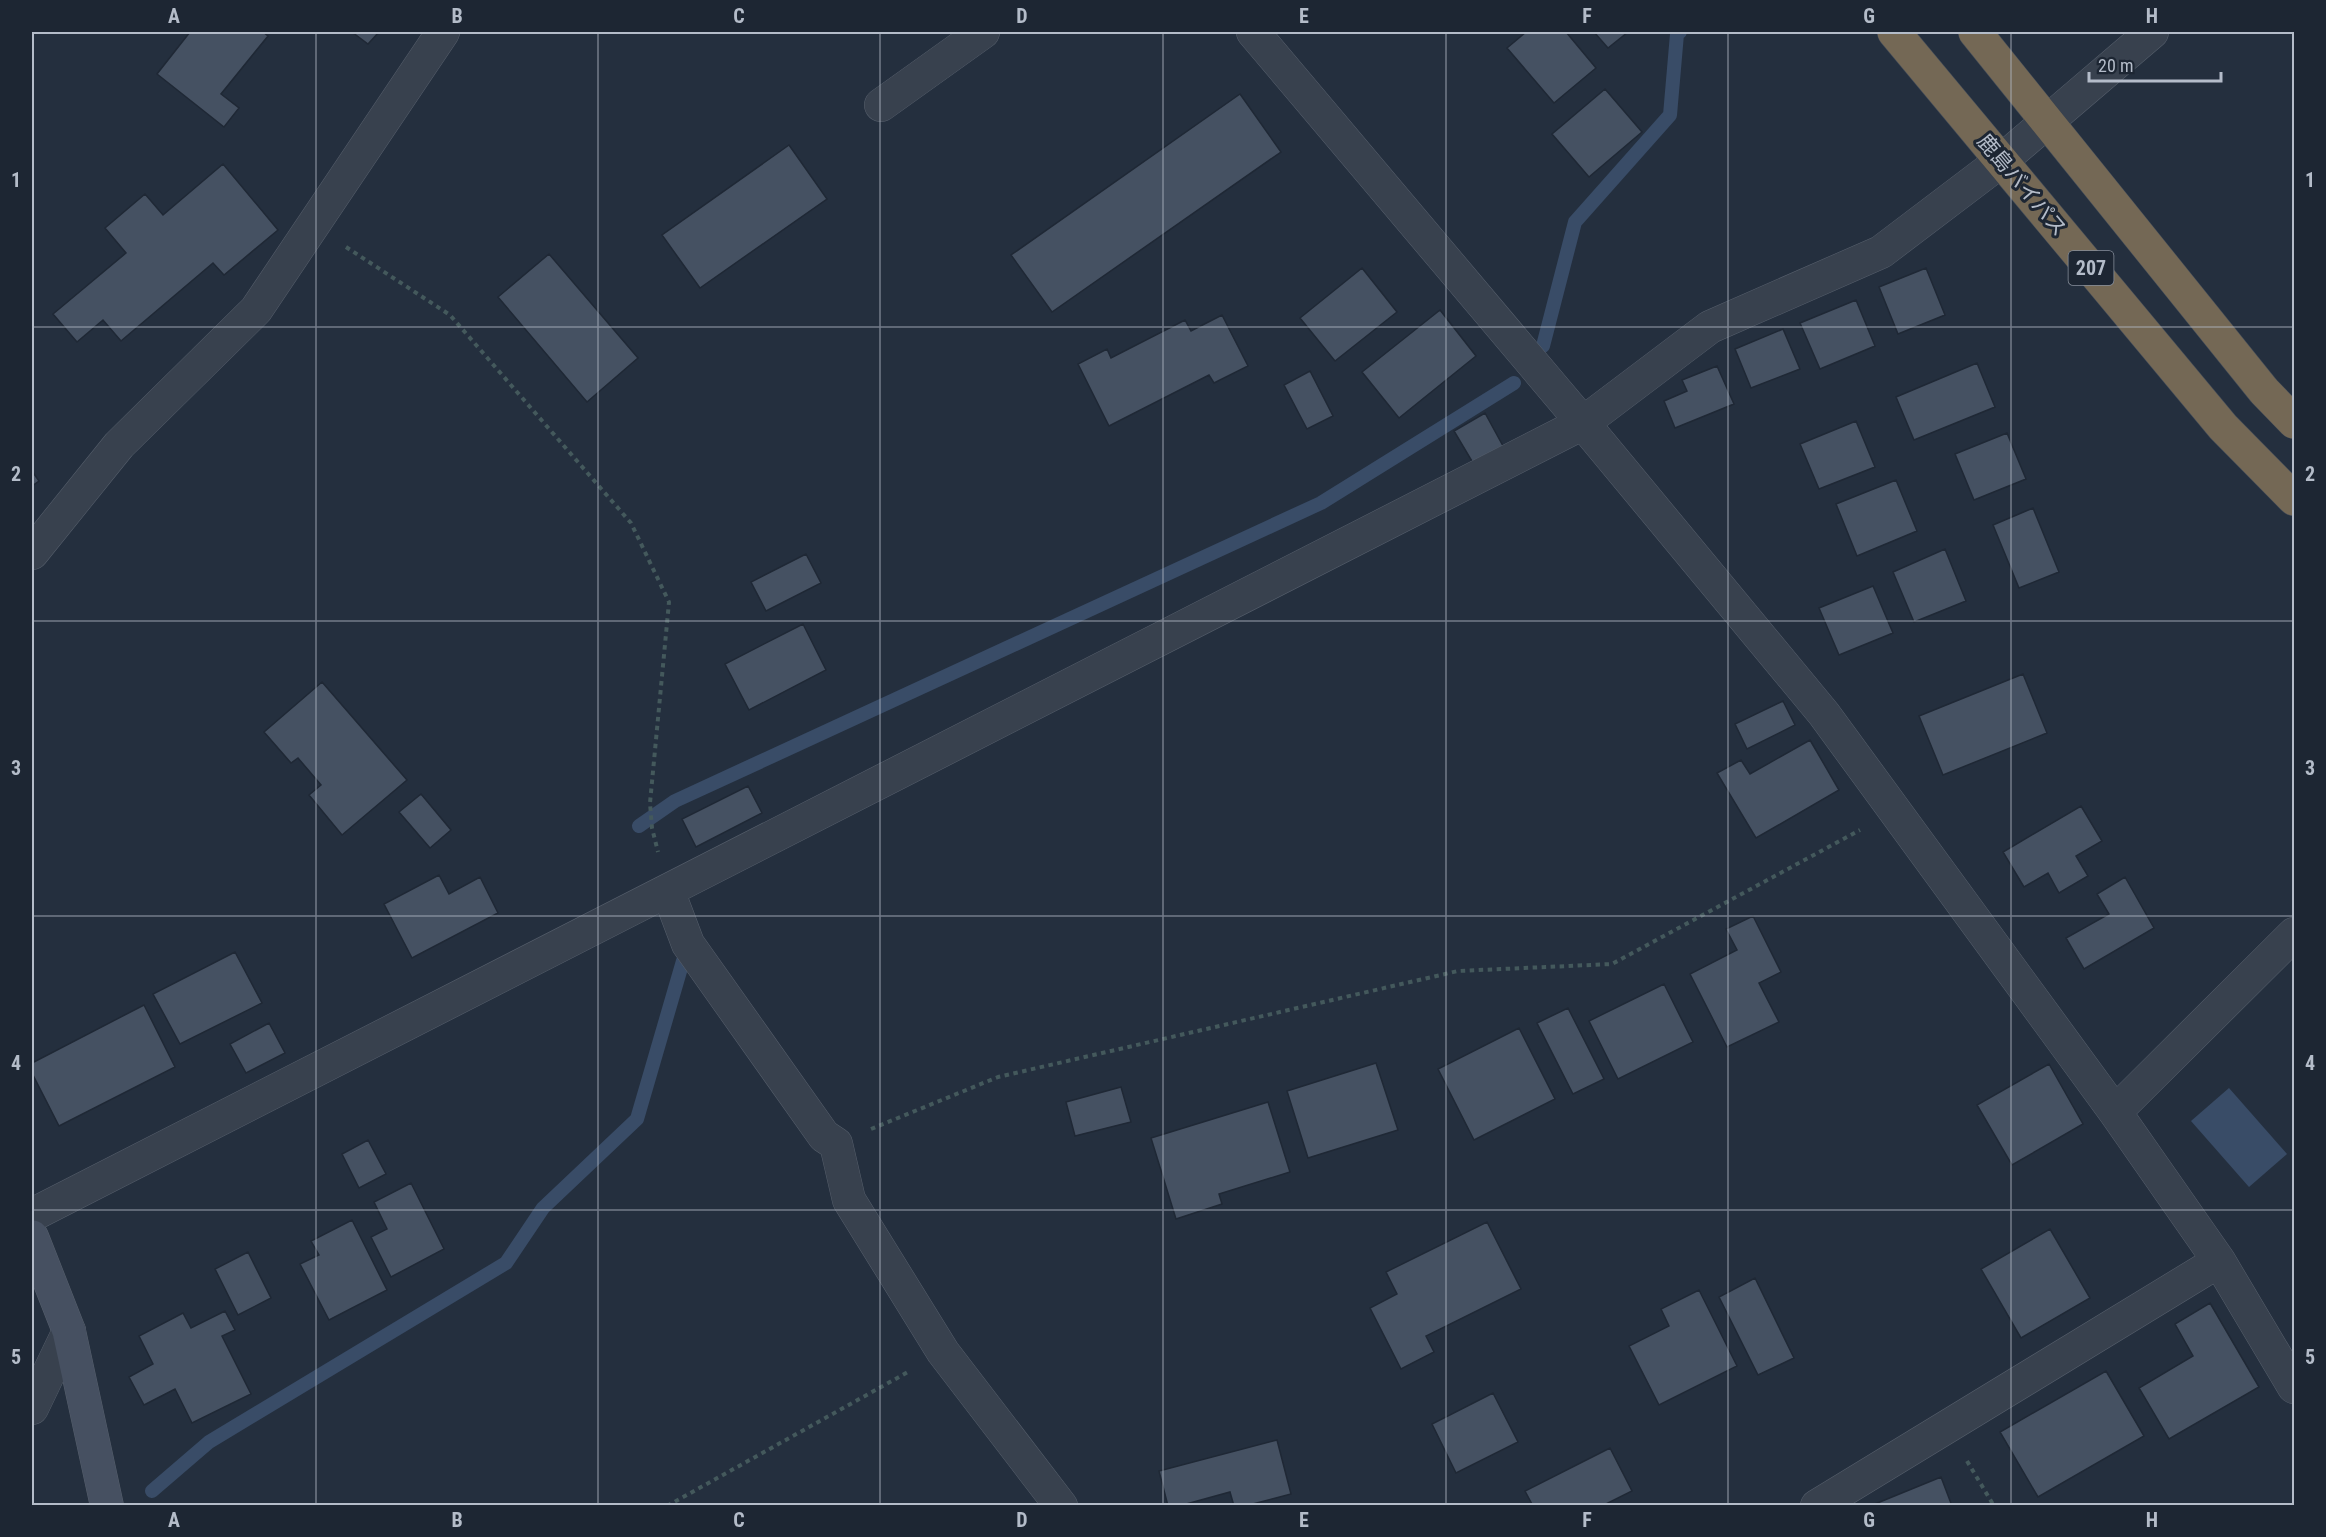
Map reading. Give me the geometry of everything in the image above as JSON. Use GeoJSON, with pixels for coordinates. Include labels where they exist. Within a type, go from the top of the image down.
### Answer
{"type":"FeatureCollection","features":[{"type":"Feature","properties":{"kind":"highway","name":"鹿島バイパス"},"geometry":{"type":"LineString","coordinates":[[1894,32],[2223,427],[2295,499]]}},
{"type":"Feature","properties":{"kind":"highway","name":"207"},"geometry":{"type":"LineString","coordinates":[[1975,32],[2264,391],[2295,422]]}},
{"type":"Feature","properties":{"kind":"main road"},"geometry":{"type":"LineString","coordinates":[[32,1237],[69,1331],[107,1506]]}},
{"type":"Feature","properties":{"kind":"street"},"geometry":{"type":"LineString","coordinates":[[32,553],[119,445],[256,310],[443,32]]}},
{"type":"Feature","properties":{"kind":"street"},"geometry":{"type":"LineString","coordinates":[[881,105],[983,32]]}},
{"type":"Feature","properties":{"kind":"street"},"geometry":{"type":"LineString","coordinates":[[1253,32],[1583,423],[1824,714],[2115,1112],[2219,1261],[2295,1387]]}},
{"type":"Feature","properties":{"kind":"street"},"geometry":{"type":"LineString","coordinates":[[32,1215],[1583,423],[1710,327],[1881,252],[2001,160],[2152,32]]}},
{"type":"Feature","properties":{"kind":"street"},"geometry":{"type":"LineString","coordinates":[[668,891],[688,944],[824,1136],[836,1144],[849,1200],[943,1352],[1061,1506]]}},
{"type":"Feature","properties":{"kind":"street"},"geometry":{"type":"LineString","coordinates":[[2115,1112],[2295,934]]}},
{"type":"Feature","properties":{"kind":"street"},"geometry":{"type":"LineString","coordinates":[[1817,1506],[2219,1261]]}},
{"type":"Feature","properties":{"kind":"street"},"geometry":{"type":"LineString","coordinates":[[32,1408],[69,1331]]}},
{"type":"Feature","properties":{"kind":"path"},"geometry":{"type":"LineString","coordinates":[[312,226],[450,315],[631,523],[669,602],[650,803],[652,828]]}},
{"type":"Feature","properties":{"kind":"path"},"geometry":{"type":"LineString","coordinates":[[836,1144],[1009,1074],[1458,971],[1612,964],[1895,811]]}},
{"type":"Feature","properties":{"kind":"path"},"geometry":{"type":"LineString","coordinates":[[667,1506],[943,1352]]}},
{"type":"Feature","properties":{"kind":"path"},"geometry":{"type":"LineString","coordinates":[[1946,1427],[1994,1506]]}},
{"type":"Feature","properties":{"kind":"water"},"geometry":{"type":"Polygon","coordinates":[[[2229,1088],[2287,1154],[2249,1187],[2191,1121],[2229,1088]]]}},
{"type":"Feature","properties":{"kind":"building"},"geometry":{"type":"Polygon","coordinates":[[[190,32],[263,32],[268,36],[221,94],[239,108],[224,127],[157,74],[190,32]]]}},
{"type":"Feature","properties":{"kind":"building"},"geometry":{"type":"Polygon","coordinates":[[[352,32],[379,32],[368,44],[352,32]]]}},
{"type":"Feature","properties":{"kind":"building"},"geometry":{"type":"Polygon","coordinates":[[[1526,32],[1566,32],[1596,68],[1554,103],[1507,48],[1526,32]]]}},
{"type":"Feature","properties":{"kind":"building"},"geometry":{"type":"Polygon","coordinates":[[[1594,32],[1628,32],[1608,48],[1594,32]]]}},
{"type":"Feature","properties":{"kind":"building"},"geometry":{"type":"Polygon","coordinates":[[[1605,89],[1642,132],[1589,177],[1552,134],[1605,89]]]}},
{"type":"Feature","properties":{"kind":"building"},"geometry":{"type":"Polygon","coordinates":[[[1240,94],[1281,152],[1052,312],[1011,255],[1240,94]]]}},
{"type":"Feature","properties":{"kind":"building"},"geometry":{"type":"Polygon","coordinates":[[[789,145],[827,199],[700,288],[662,235],[789,145]]]}},
{"type":"Feature","properties":{"kind":"building"},"geometry":{"type":"Polygon","coordinates":[[[223,164],[278,230],[224,275],[213,263],[121,341],[103,320],[77,342],[53,314],[126,253],[105,228],[145,194],[163,215],[223,164]]]}},
{"type":"Feature","properties":{"kind":"building"},"geometry":{"type":"Polygon","coordinates":[[[549,254],[638,358],[587,402],[498,297],[549,254]]]}},
{"type":"Feature","properties":{"kind":"building"},"geometry":{"type":"Polygon","coordinates":[[[1362,268],[1397,312],[1335,361],[1300,318],[1362,268]]]}},
{"type":"Feature","properties":{"kind":"building"},"geometry":{"type":"Polygon","coordinates":[[[1926,268],[1945,315],[1898,334],[1879,287],[1926,268]]]}},
{"type":"Feature","properties":{"kind":"building"},"geometry":{"type":"Polygon","coordinates":[[[1856,300],[1875,346],[1820,369],[1800,323],[1856,300]]]}},
{"type":"Feature","properties":{"kind":"building"},"geometry":{"type":"Polygon","coordinates":[[[1440,310],[1476,356],[1399,418],[1362,372],[1440,310]]]}},
{"type":"Feature","properties":{"kind":"building"},"geometry":{"type":"Polygon","coordinates":[[[1222,315],[1248,366],[1214,383],[1209,375],[1109,426],[1078,364],[1107,349],[1111,358],[1185,320],[1191,331],[1222,315]]]}},
{"type":"Feature","properties":{"kind":"building"},"geometry":{"type":"Polygon","coordinates":[[[1783,329],[1800,369],[1751,388],[1735,349],[1783,329]]]}},
{"type":"Feature","properties":{"kind":"building"},"geometry":{"type":"Polygon","coordinates":[[[1977,363],[1995,407],[1914,440],[1896,397],[1977,363]]]}},
{"type":"Feature","properties":{"kind":"building"},"geometry":{"type":"Polygon","coordinates":[[[1717,366],[1734,404],[1675,428],[1664,401],[1687,391],[1682,380],[1717,366]]]}},
{"type":"Feature","properties":{"kind":"building"},"geometry":{"type":"Polygon","coordinates":[[[1310,371],[1333,416],[1307,429],[1284,385],[1310,371]]]}},
{"type":"Feature","properties":{"kind":"building"},"geometry":{"type":"Polygon","coordinates":[[[1485,413],[1503,446],[1473,463],[1454,431],[1485,413]]]}},
{"type":"Feature","properties":{"kind":"building"},"geometry":{"type":"Polygon","coordinates":[[[1856,421],[1875,467],[1819,489],[1800,444],[1856,421]]]}},
{"type":"Feature","properties":{"kind":"building"},"geometry":{"type":"Polygon","coordinates":[[[2007,433],[2026,479],[1974,500],[1955,454],[2007,433]]]}},
{"type":"Feature","properties":{"kind":"building"},"geometry":{"type":"Polygon","coordinates":[[[32,471],[39,481],[32,486],[32,471]]]}},
{"type":"Feature","properties":{"kind":"building"},"geometry":{"type":"Polygon","coordinates":[[[1896,480],[1917,531],[1857,556],[1836,504],[1896,480]]]}},
{"type":"Feature","properties":{"kind":"building"},"geometry":{"type":"Polygon","coordinates":[[[2033,508],[2059,572],[2019,588],[1993,525],[2033,508]]]}},
{"type":"Feature","properties":{"kind":"building"},"geometry":{"type":"Polygon","coordinates":[[[1945,549],[1966,601],[1914,622],[1893,572],[1945,549]]]}},
{"type":"Feature","properties":{"kind":"building"},"geometry":{"type":"Polygon","coordinates":[[[806,554],[821,583],[766,611],[751,582],[806,554]]]}},
{"type":"Feature","properties":{"kind":"building"},"geometry":{"type":"Polygon","coordinates":[[[1873,586],[1893,633],[1839,655],[1819,608],[1873,586]]]}},
{"type":"Feature","properties":{"kind":"building"},"geometry":{"type":"Polygon","coordinates":[[[803,624],[826,670],[749,710],[725,664],[803,624]]]}},
{"type":"Feature","properties":{"kind":"building"},"geometry":{"type":"Polygon","coordinates":[[[2023,674],[2047,733],[1943,775],[1919,716],[2023,674]]]}},
{"type":"Feature","properties":{"kind":"building"},"geometry":{"type":"Polygon","coordinates":[[[322,682],[407,780],[342,835],[309,795],[321,785],[298,758],[291,763],[264,732],[322,682]]]}},
{"type":"Feature","properties":{"kind":"building"},"geometry":{"type":"Polygon","coordinates":[[[1783,701],[1795,725],[1747,749],[1735,724],[1783,701]]]}},
{"type":"Feature","properties":{"kind":"building"},"geometry":{"type":"Polygon","coordinates":[[[1810,740],[1839,790],[1756,838],[1717,773],[1741,760],[1750,774],[1810,740]]]}},
{"type":"Feature","properties":{"kind":"building"},"geometry":{"type":"Polygon","coordinates":[[[748,786],[762,813],[696,847],[682,819],[748,786]]]}},
{"type":"Feature","properties":{"kind":"building"},"geometry":{"type":"Polygon","coordinates":[[[421,794],[451,830],[430,848],[399,812],[421,794]]]}},
{"type":"Feature","properties":{"kind":"building"},"geometry":{"type":"Polygon","coordinates":[[[2081,806],[2102,841],[2076,856],[2088,876],[2059,893],[2048,873],[2024,887],[2003,852],[2081,806]]]}},
{"type":"Feature","properties":{"kind":"building"},"geometry":{"type":"Polygon","coordinates":[[[439,875],[449,894],[480,877],[498,913],[412,958],[384,904],[439,875]]]}},
{"type":"Feature","properties":{"kind":"building"},"geometry":{"type":"Polygon","coordinates":[[[2125,877],[2154,928],[2084,969],[2066,938],[2109,914],[2097,894],[2125,877]]]}},
{"type":"Feature","properties":{"kind":"building"},"geometry":{"type":"Polygon","coordinates":[[[1753,916],[1781,972],[1759,983],[1779,1022],[1727,1047],[1690,974],[1737,950],[1726,929],[1753,916]]]}},
{"type":"Feature","properties":{"kind":"building"},"geometry":{"type":"Polygon","coordinates":[[[235,952],[262,1003],[180,1044],[153,994],[235,952]]]}},
{"type":"Feature","properties":{"kind":"building"},"geometry":{"type":"Polygon","coordinates":[[[1664,984],[1693,1042],[1618,1079],[1589,1021],[1664,984]]]}},
{"type":"Feature","properties":{"kind":"building"},"geometry":{"type":"Polygon","coordinates":[[[144,1005],[175,1067],[59,1126],[32,1073],[32,1063],[144,1005]]]}},
{"type":"Feature","properties":{"kind":"building"},"geometry":{"type":"Polygon","coordinates":[[[1568,1008],[1604,1079],[1573,1094],[1537,1023],[1568,1008]]]}},
{"type":"Feature","properties":{"kind":"building"},"geometry":{"type":"Polygon","coordinates":[[[269,1023],[285,1053],[246,1073],[230,1044],[269,1023]]]}},
{"type":"Feature","properties":{"kind":"building"},"geometry":{"type":"Polygon","coordinates":[[[1519,1028],[1555,1099],[1474,1140],[1438,1069],[1519,1028]]]}},
{"type":"Feature","properties":{"kind":"building"},"geometry":{"type":"Polygon","coordinates":[[[1376,1063],[1398,1130],[1308,1158],[1287,1091],[1376,1063]]]}},
{"type":"Feature","properties":{"kind":"building"},"geometry":{"type":"Polygon","coordinates":[[[2049,1064],[2083,1124],[2012,1165],[1977,1105],[2049,1064]]]}},
{"type":"Feature","properties":{"kind":"building"},"geometry":{"type":"Polygon","coordinates":[[[1121,1087],[1131,1122],[1075,1136],[1066,1102],[1121,1087]]]}},
{"type":"Feature","properties":{"kind":"building"},"geometry":{"type":"Polygon","coordinates":[[[1268,1102],[1290,1172],[1219,1194],[1222,1204],[1176,1219],[1151,1138],[1268,1102]]]}},
{"type":"Feature","properties":{"kind":"building"},"geometry":{"type":"Polygon","coordinates":[[[368,1140],[386,1174],[359,1188],[342,1154],[368,1140]]]}},
{"type":"Feature","properties":{"kind":"building"},"geometry":{"type":"Polygon","coordinates":[[[411,1183],[444,1249],[391,1277],[371,1237],[387,1229],[374,1202],[411,1183]]]}},
{"type":"Feature","properties":{"kind":"building"},"geometry":{"type":"Polygon","coordinates":[[[352,1220],[387,1290],[329,1320],[300,1264],[319,1255],[311,1241],[352,1220]]]}},
{"type":"Feature","properties":{"kind":"building"},"geometry":{"type":"Polygon","coordinates":[[[1487,1222],[1521,1289],[1426,1336],[1434,1352],[1401,1369],[1370,1308],[1397,1294],[1386,1272],[1487,1222]]]}},
{"type":"Feature","properties":{"kind":"building"},"geometry":{"type":"Polygon","coordinates":[[[2050,1229],[2090,1298],[2021,1338],[1981,1269],[2050,1229]]]}},
{"type":"Feature","properties":{"kind":"building"},"geometry":{"type":"Polygon","coordinates":[[[248,1252],[271,1298],[238,1315],[215,1269],[248,1252]]]}},
{"type":"Feature","properties":{"kind":"building"},"geometry":{"type":"Polygon","coordinates":[[[1755,1278],[1794,1358],[1758,1375],[1719,1297],[1755,1278]]]}},
{"type":"Feature","properties":{"kind":"building"},"geometry":{"type":"Polygon","coordinates":[[[1699,1290],[1737,1366],[1659,1405],[1629,1346],[1669,1326],[1661,1309],[1699,1290]]]}},
{"type":"Feature","properties":{"kind":"building"},"geometry":{"type":"Polygon","coordinates":[[[2210,1303],[2259,1387],[2169,1439],[2139,1388],[2193,1356],[2175,1324],[2210,1303]]]}},
{"type":"Feature","properties":{"kind":"building"},"geometry":{"type":"Polygon","coordinates":[[[225,1311],[235,1330],[222,1336],[251,1394],[192,1423],[175,1389],[144,1405],[129,1377],[153,1364],[139,1336],[183,1313],[191,1328],[225,1311]]]}},
{"type":"Feature","properties":{"kind":"building"},"geometry":{"type":"Polygon","coordinates":[[[2106,1371],[2144,1436],[2038,1497],[2000,1432],[2106,1371]]]}},
{"type":"Feature","properties":{"kind":"building"},"geometry":{"type":"Polygon","coordinates":[[[1493,1393],[1518,1442],[1456,1473],[1432,1424],[1493,1393]]]}},
{"type":"Feature","properties":{"kind":"building"},"geometry":{"type":"Polygon","coordinates":[[[1277,1440],[1291,1494],[1245,1506],[1234,1506],[1230,1492],[1179,1506],[1168,1506],[1159,1471],[1277,1440]]]}},
{"type":"Feature","properties":{"kind":"building"},"geometry":{"type":"Polygon","coordinates":[[[1610,1448],[1632,1491],[1602,1506],[1533,1506],[1525,1491],[1610,1448]]]}},
{"type":"Feature","properties":{"kind":"building"},"geometry":{"type":"Polygon","coordinates":[[[1941,1477],[1952,1506],[1870,1506],[1941,1477]]]}},
{"type":"Feature","properties":{"kind":"waterway"},"geometry":{"type":"LineString","coordinates":[[1543,346],[1575,222],[1670,115],[1677,34],[1680,32]]}},
{"type":"Feature","properties":{"kind":"waterway"},"geometry":{"type":"LineString","coordinates":[[639,826],[675,801],[1321,503],[1514,383]]}},
{"type":"Feature","properties":{"kind":"waterway"},"geometry":{"type":"LineString","coordinates":[[152,1491],[209,1442],[506,1263],[543,1208],[637,1119],[683,961]]}}]}
